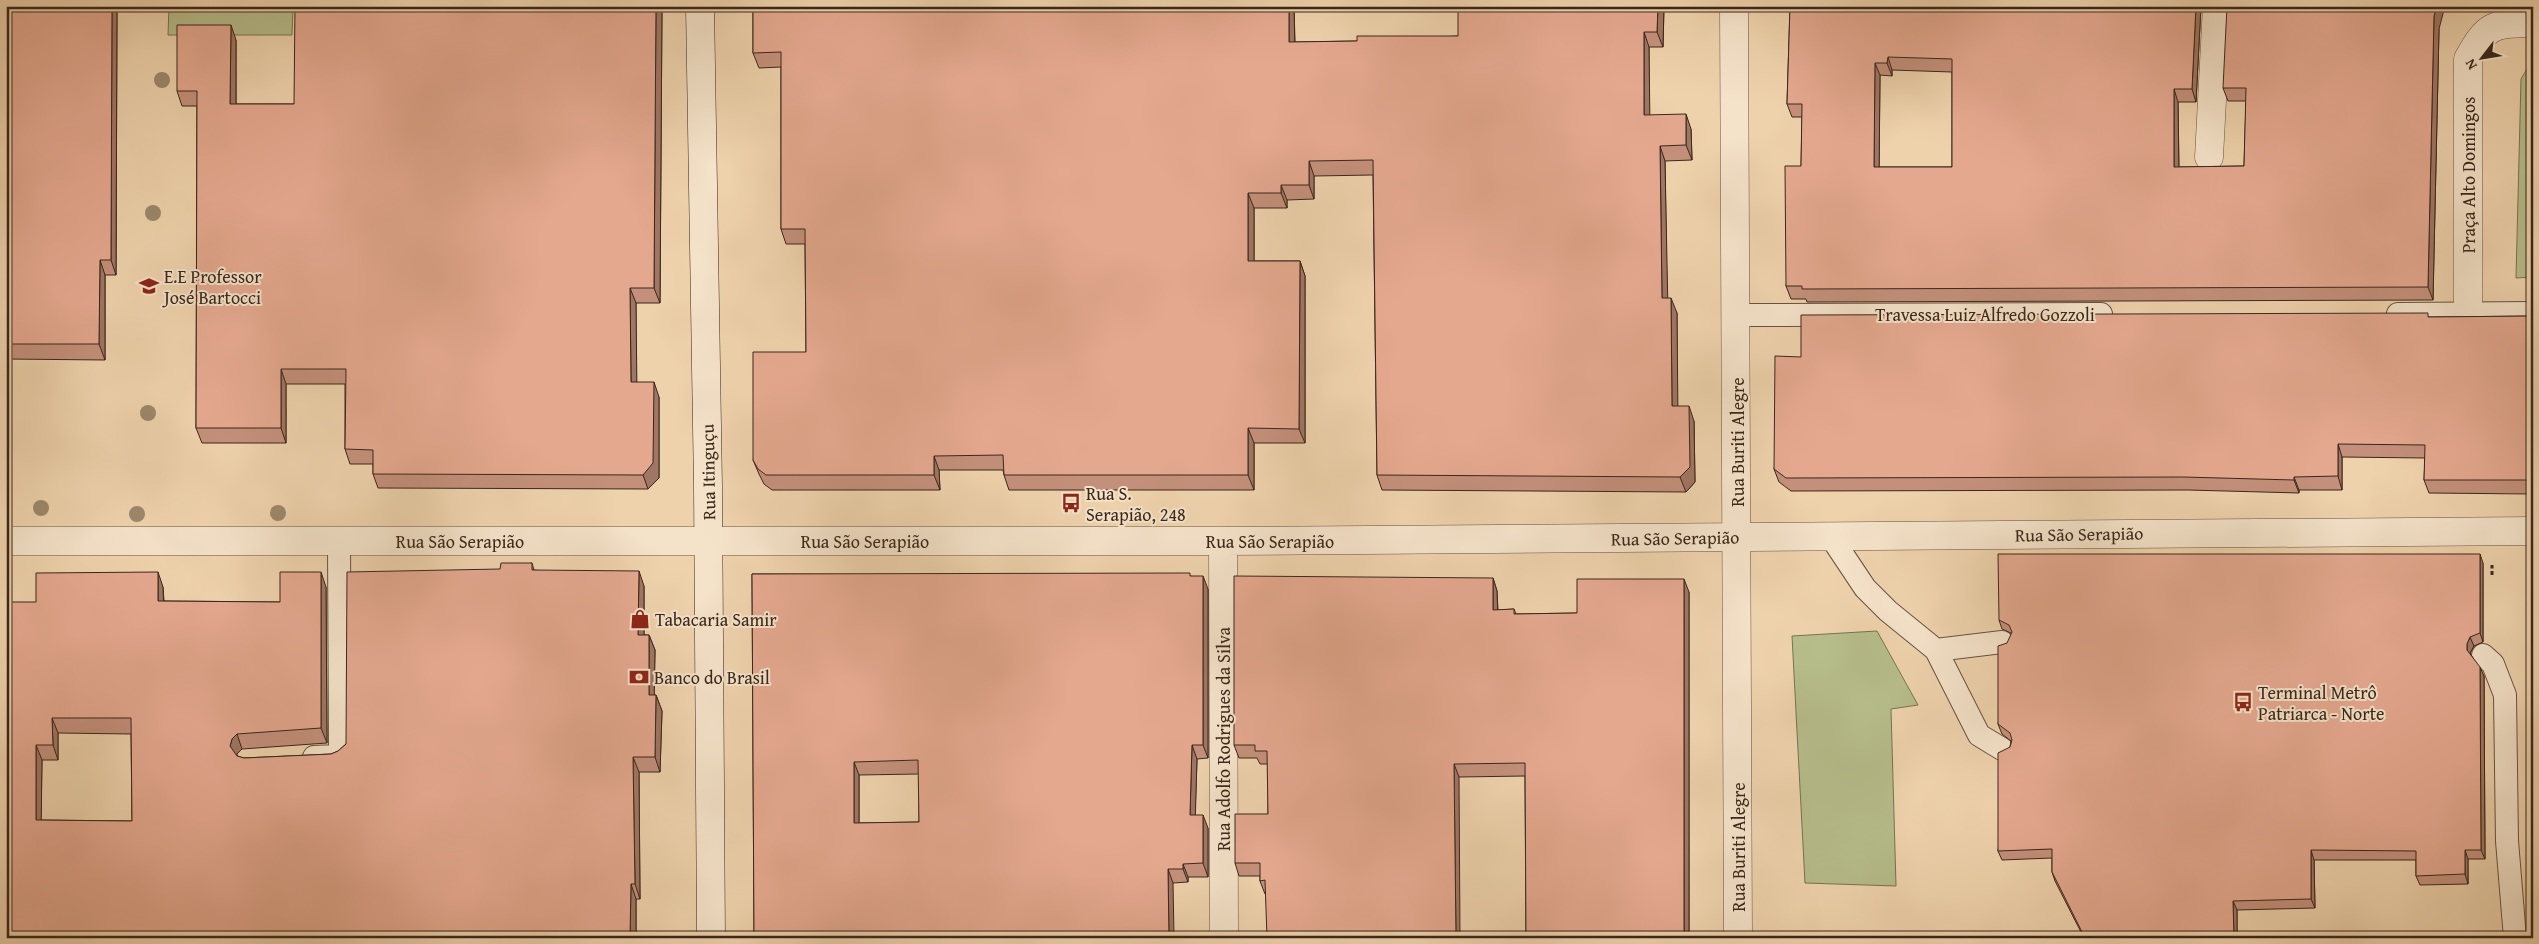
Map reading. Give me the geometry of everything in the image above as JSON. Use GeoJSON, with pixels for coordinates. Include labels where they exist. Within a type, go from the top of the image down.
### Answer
{"type":"FeatureCollection","features":[{"type":"Feature","properties":{"kind":"street","name":"Rua Itinguçu"},"geometry":{"type":"LineString","coordinates":[[700,6],[708,541],[711,938]]}},
{"type":"Feature","properties":{"kind":"street","name":"Rua Buriti Alegre"},"geometry":{"type":"LineString","coordinates":[[1734,6],[1737,315],[1738,938]]}},
{"type":"Feature","properties":{"kind":"street"},"geometry":{"type":"LineString","coordinates":[[2209,157],[2217,6]]}},
{"type":"Feature","properties":{"kind":"street","name":"Praça Alto Domingos"},"geometry":{"type":"LineString","coordinates":[[2468,314],[2468,59],[2481,35],[2499,24],[2533,23]]}},
{"type":"Feature","properties":{"kind":"street","name":"Rua São Serapião"},"geometry":{"type":"LineString","coordinates":[[6,541],[1223,541],[2533,531]]}},
{"type":"Feature","properties":{"kind":"street","name":"Rua Adolfo Rodrigues da Silva"},"geometry":{"type":"LineString","coordinates":[[1223,541],[1224,938]]}},
{"type":"Feature","properties":{"kind":"lane"},"geometry":{"type":"LineString","coordinates":[[2373,314],[2533,313]]}},
{"type":"Feature","properties":{"kind":"lane","name":"Travessa Luiz Alfredo Gozzoli"},"geometry":{"type":"LineString","coordinates":[[1737,315],[2126,314]]}},
{"type":"Feature","properties":{"kind":"lane"},"geometry":{"type":"LineString","coordinates":[[1831,537],[1865,588],[1936,650],[1978,734],[2002,749]]}},
{"type":"Feature","properties":{"kind":"lane"},"geometry":{"type":"LineString","coordinates":[[294,758],[336,756],[340,753],[339,541]]}},
{"type":"Feature","properties":{"kind":"lane"},"geometry":{"type":"LineString","coordinates":[[1936,650],[2002,642]]}},
{"type":"Feature","properties":{"kind":"lane"},"geometry":{"type":"LineString","coordinates":[[2484,655],[2492,664],[2505,695],[2507,841],[2515,938]]}},
{"type":"Feature","properties":{"kind":"green space"},"geometry":{"type":"Polygon","coordinates":[[[169,6],[293,6],[292,35],[168,35],[169,6]]]}},
{"type":"Feature","properties":{"kind":"green space"},"geometry":{"type":"Polygon","coordinates":[[[2527,69],[2533,69],[2533,277],[2516,278],[2521,79],[2527,69]]]}},
{"type":"Feature","properties":{"kind":"green space"},"geometry":{"type":"Polygon","coordinates":[[[1877,631],[1918,705],[1891,709],[1896,886],[1805,883],[1792,636],[1877,631]]]}},
{"type":"Feature","properties":{"kind":"building"},"geometry":{"type":"Polygon","coordinates":[[[6,6],[112,6],[111,260],[100,260],[99,344],[6,344],[6,6]]]}},
{"type":"Feature","properties":{"kind":"building"},"geometry":{"type":"Polygon","coordinates":[[[295,6],[656,6],[654,288],[630,288],[631,382],[654,382],[653,463],[643,475],[373,474],[373,450],[345,449],[346,369],[281,369],[281,428],[196,428],[197,91],[177,91],[177,25],[231,25],[230,104],[294,104],[295,6]]]}},
{"type":"Feature","properties":{"kind":"building"},"geometry":{"type":"Polygon","coordinates":[[[753,6],[1289,6],[1289,42],[1357,41],[1357,36],[1458,36],[1458,6],[1658,6],[1657,32],[1644,32],[1644,115],[1686,114],[1686,145],[1660,146],[1662,298],[1671,298],[1672,406],[1689,406],[1690,467],[1680,477],[1377,475],[1373,160],[1309,161],[1309,185],[1281,185],[1281,193],[1248,193],[1248,261],[1300,261],[1299,429],[1248,428],[1248,475],[1004,475],[1003,455],[934,456],[934,475],[766,475],[758,469],[753,460],[753,352],[806,352],[805,229],[781,229],[781,52],[753,53],[753,6]]]}},
{"type":"Feature","properties":{"kind":"building"},"geometry":{"type":"Polygon","coordinates":[[[1790,6],[2196,6],[2192,89],[2174,89],[2174,167],[2244,166],[2246,88],[2223,88],[2227,6],[2437,6],[2434,16],[2428,287],[1802,289],[1802,286],[1786,286],[1785,166],[1801,166],[1802,104],[1787,104],[1790,6]],[[1888,57],[1887,63],[1875,63],[1874,167],[1952,167],[1952,59],[1888,57]]]}},
{"type":"Feature","properties":{"kind":"building"},"geometry":{"type":"Polygon","coordinates":[[[2428,313],[2428,317],[2533,316],[2533,480],[2424,480],[2425,445],[2338,444],[2338,476],[2294,477],[2294,480],[2183,477],[1786,478],[1774,469],[1775,356],[1801,357],[1801,315],[2428,313]]]}},
{"type":"Feature","properties":{"kind":"building","name":"Terminal Metrô Patriarca - Norte"},"geometry":{"type":"Polygon","coordinates":[[[1998,554],[2480,554],[2480,633],[2470,637],[2467,650],[2480,667],[2481,850],[2465,850],[2465,874],[2416,876],[2416,851],[2311,850],[2311,899],[2233,901],[2234,938],[2085,938],[2052,872],[2052,849],[1998,851],[1998,753],[2010,747],[2012,740],[2010,733],[1998,724],[1998,646],[2007,643],[2012,632],[2009,625],[1999,620],[1998,554]]]}},
{"type":"Feature","properties":{"kind":"building"},"geometry":{"type":"Polygon","coordinates":[[[501,563],[532,563],[532,570],[639,571],[638,635],[649,635],[649,695],[656,695],[655,757],[633,757],[635,884],[631,884],[630,938],[6,938],[6,602],[36,602],[36,573],[158,572],[158,601],[280,602],[280,572],[321,572],[321,728],[237,734],[232,739],[230,746],[237,756],[244,758],[331,754],[346,744],[347,572],[500,569],[501,563]],[[52,718],[53,745],[36,745],[36,820],[132,821],[131,718],[52,718]]]}},
{"type":"Feature","properties":{"kind":"building"},"geometry":{"type":"Polygon","coordinates":[[[1190,573],[1190,576],[1203,576],[1203,745],[1192,745],[1190,815],[1203,815],[1203,863],[1183,864],[1183,869],[1168,869],[1169,938],[754,938],[752,574],[1190,573]],[[918,760],[854,762],[854,823],[919,822],[918,760]]]}},
{"type":"Feature","properties":{"kind":"building"},"geometry":{"type":"Polygon","coordinates":[[[1234,576],[1493,578],[1493,610],[1514,609],[1514,614],[1577,613],[1577,579],[1684,579],[1684,938],[1526,938],[1525,763],[1454,764],[1456,938],[1267,938],[1265,880],[1260,881],[1260,863],[1235,863],[1235,814],[1268,814],[1267,751],[1255,751],[1255,745],[1234,745],[1234,576]]]}},
{"type":"Feature","properties":{"kind":"place","name":"E.E Professor José Bartocci"},"geometry":{"type":"Point","coordinates":[149,286]}},
{"type":"Feature","properties":{"kind":"place","name":"Rua S. Serapião, 248"},"geometry":{"type":"Point","coordinates":[1071,503]}},
{"type":"Feature","properties":{"kind":"place","name":"Tabacaria Samir"},"geometry":{"type":"Point","coordinates":[640,619]}},
{"type":"Feature","properties":{"kind":"place","name":"Banco do Brasil"},"geometry":{"type":"Point","coordinates":[639,677]}},
{"type":"Feature","properties":{"kind":"place","name":"Terminal Metrô Patriarca - Norte"},"geometry":{"type":"Point","coordinates":[2243,702]}}]}
